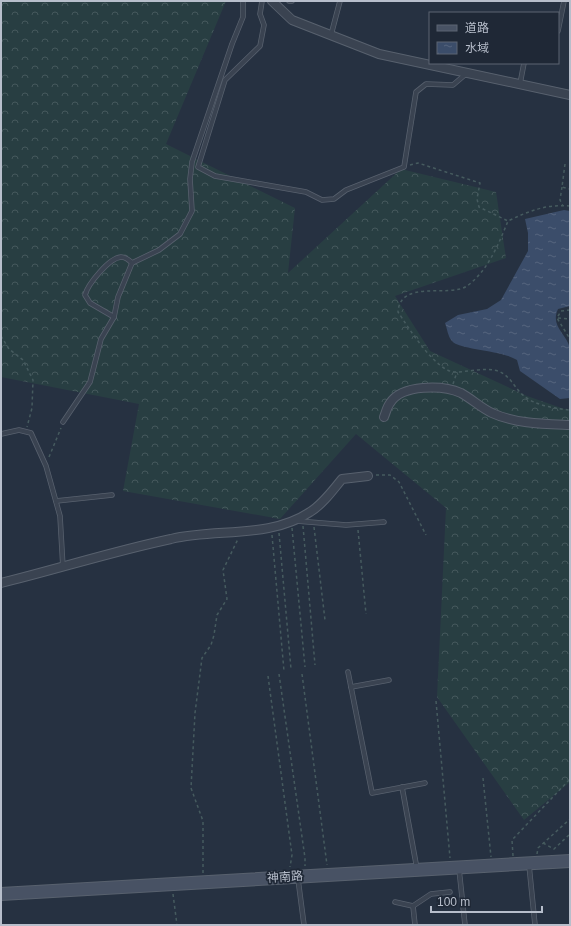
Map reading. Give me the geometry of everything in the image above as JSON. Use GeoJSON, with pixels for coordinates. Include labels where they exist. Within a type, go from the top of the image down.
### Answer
{"type":"FeatureCollection","features":[{"type":"Feature","properties":{"kind":"street"},"geometry":{"type":"LineString","coordinates":[[272,1],[292,20],[379,54],[570,94]]}},
{"type":"Feature","properties":{"kind":"street"},"geometry":{"type":"LineString","coordinates":[[384,417],[391,402],[402,394],[412,390],[434,387],[451,389],[462,394],[492,413],[512,419],[538,424],[570,425]]}},
{"type":"Feature","properties":{"kind":"street"},"geometry":{"type":"LineString","coordinates":[[1,583],[172,538],[241,532],[273,527],[310,512],[325,500],[342,480],[368,476]]}},
{"type":"Feature","properties":{"kind":"street","name":"神南路"},"geometry":{"type":"LineString","coordinates":[[1,894],[570,861]]}},
{"type":"Feature","properties":{"kind":"lane"},"geometry":{"type":"LineString","coordinates":[[63,422],[90,382],[101,339],[114,317],[118,297],[132,263],[159,250],[180,234],[192,211],[190,179],[192,162],[232,44],[243,17],[243,1]]}},
{"type":"Feature","properties":{"kind":"lane"},"geometry":{"type":"LineString","coordinates":[[262,1],[260,14],[264,25],[260,46],[225,80],[198,167],[215,176],[306,192],[322,200],[334,198],[346,190],[404,167],[416,92],[426,84],[453,84],[467,73]]}},
{"type":"Feature","properties":{"kind":"lane"},"geometry":{"type":"LineString","coordinates":[[331,36],[340,1]]}},
{"type":"Feature","properties":{"kind":"lane"},"geometry":{"type":"LineString","coordinates":[[559,26],[564,1]]}},
{"type":"Feature","properties":{"kind":"lane"},"geometry":{"type":"LineString","coordinates":[[520,84],[524,64]]}},
{"type":"Feature","properties":{"kind":"lane"},"geometry":{"type":"LineString","coordinates":[[114,317],[90,303],[85,296],[87,288],[109,262],[120,257],[127,258],[132,263]]}},
{"type":"Feature","properties":{"kind":"lane"},"geometry":{"type":"LineString","coordinates":[[1,434],[19,430],[26,430],[31,433],[46,466],[60,516],[62,568]]}},
{"type":"Feature","properties":{"kind":"lane"},"geometry":{"type":"LineString","coordinates":[[56,501],[112,496]]}},
{"type":"Feature","properties":{"kind":"lane"},"geometry":{"type":"LineString","coordinates":[[290,521],[346,525],[384,522]]}},
{"type":"Feature","properties":{"kind":"lane"},"geometry":{"type":"LineString","coordinates":[[348,672],[372,793],[425,783]]}},
{"type":"Feature","properties":{"kind":"lane"},"geometry":{"type":"LineString","coordinates":[[351,687],[389,680]]}},
{"type":"Feature","properties":{"kind":"lane"},"geometry":{"type":"LineString","coordinates":[[402,787],[417,870]]}},
{"type":"Feature","properties":{"kind":"lane"},"geometry":{"type":"LineString","coordinates":[[533,863],[535,925]]}},
{"type":"Feature","properties":{"kind":"lane"},"geometry":{"type":"LineString","coordinates":[[455,867],[465,925]]}},
{"type":"Feature","properties":{"kind":"lane"},"geometry":{"type":"LineString","coordinates":[[297,877],[304,925]]}},
{"type":"Feature","properties":{"kind":"lane"},"geometry":{"type":"LineString","coordinates":[[395,902],[413,906],[431,894],[450,892]]}},
{"type":"Feature","properties":{"kind":"lane"},"geometry":{"type":"LineString","coordinates":[[413,906],[415,925]]}},
{"type":"Feature","properties":{"kind":"path"},"geometry":{"type":"LineString","coordinates":[[404,167],[418,163],[480,183],[477,199],[479,207],[508,221]]}},
{"type":"Feature","properties":{"kind":"path"},"geometry":{"type":"LineString","coordinates":[[563,206],[560,200],[565,164]]}},
{"type":"Feature","properties":{"kind":"path"},"geometry":{"type":"LineString","coordinates":[[562,187],[570,190]]}},
{"type":"Feature","properties":{"kind":"path"},"geometry":{"type":"LineString","coordinates":[[570,206],[555,205],[536,208],[508,221],[498,246],[475,279],[465,287],[446,290],[429,290],[410,294],[404,298],[399,305],[398,312],[432,359],[453,372],[487,370],[498,371],[509,378],[524,397],[551,408],[570,410]]}},
{"type":"Feature","properties":{"kind":"path"},"geometry":{"type":"LineString","coordinates":[[557,318],[561,311],[570,310]]}},
{"type":"Feature","properties":{"kind":"path"},"geometry":{"type":"LineString","coordinates":[[557,318],[570,319]]}},
{"type":"Feature","properties":{"kind":"path"},"geometry":{"type":"LineString","coordinates":[[557,318],[570,339]]}},
{"type":"Feature","properties":{"kind":"path"},"geometry":{"type":"LineString","coordinates":[[1,336],[9,349],[23,360],[33,380],[32,408],[26,430]]}},
{"type":"Feature","properties":{"kind":"path"},"geometry":{"type":"LineString","coordinates":[[451,389],[457,372]]}},
{"type":"Feature","properties":{"kind":"path"},"geometry":{"type":"LineString","coordinates":[[46,466],[52,446],[63,422]]}},
{"type":"Feature","properties":{"kind":"path"},"geometry":{"type":"LineString","coordinates":[[368,476],[390,475],[399,482],[426,535]]}},
{"type":"Feature","properties":{"kind":"path"},"geometry":{"type":"LineString","coordinates":[[290,521],[294,534],[305,667]]}},
{"type":"Feature","properties":{"kind":"path"},"geometry":{"type":"LineString","coordinates":[[303,521],[316,666]]}},
{"type":"Feature","properties":{"kind":"path"},"geometry":{"type":"LineString","coordinates":[[313,522],[325,620]]}},
{"type":"Feature","properties":{"kind":"path"},"geometry":{"type":"LineString","coordinates":[[357,524],[366,614]]}},
{"type":"Feature","properties":{"kind":"path"},"geometry":{"type":"LineString","coordinates":[[273,527],[290,669]]}},
{"type":"Feature","properties":{"kind":"path"},"geometry":{"type":"LineString","coordinates":[[273,527],[272,534],[284,670]]}},
{"type":"Feature","properties":{"kind":"path"},"geometry":{"type":"LineString","coordinates":[[203,882],[201,853],[203,821],[191,788],[195,713],[202,658],[211,645],[217,615],[227,599],[223,570],[241,532]]}},
{"type":"Feature","properties":{"kind":"path"},"geometry":{"type":"LineString","coordinates":[[279,674],[305,858],[297,877]]}},
{"type":"Feature","properties":{"kind":"path"},"geometry":{"type":"LineString","coordinates":[[302,674],[329,875]]}},
{"type":"Feature","properties":{"kind":"path"},"geometry":{"type":"LineString","coordinates":[[268,676],[292,855],[297,877]]}},
{"type":"Feature","properties":{"kind":"path"},"geometry":{"type":"LineString","coordinates":[[436,701],[455,867]]}},
{"type":"Feature","properties":{"kind":"path"},"geometry":{"type":"LineString","coordinates":[[483,778],[492,865]]}},
{"type":"Feature","properties":{"kind":"path"},"geometry":{"type":"LineString","coordinates":[[514,864],[512,840],[570,779]]}},
{"type":"Feature","properties":{"kind":"path"},"geometry":{"type":"LineString","coordinates":[[533,863],[536,851],[570,819]]}},
{"type":"Feature","properties":{"kind":"path"},"geometry":{"type":"LineString","coordinates":[[543,843],[554,848],[570,834]]}},
{"type":"Feature","properties":{"kind":"path"},"geometry":{"type":"LineString","coordinates":[[172,884],[177,925]]}},
{"type":"Feature","properties":{"kind":"green space"},"geometry":{"type":"Polygon","coordinates":[[[1,1],[226,1],[166,144],[295,208],[288,273],[401,169],[496,192],[506,258],[395,296],[430,351],[527,396],[570,411],[570,782],[524,820],[437,697],[446,508],[356,434],[280,519],[123,491],[139,404],[1,377],[1,1]]]}},
{"type":"Feature","properties":{"kind":"water"},"geometry":{"type":"Polygon","coordinates":[[[564,210],[570,211],[570,306],[558,309],[556,320],[557,325],[570,348],[570,398],[560,399],[520,371],[517,360],[502,354],[456,344],[452,341],[445,323],[458,315],[487,309],[501,300],[528,251],[528,233],[525,219],[564,210]]]}}]}
